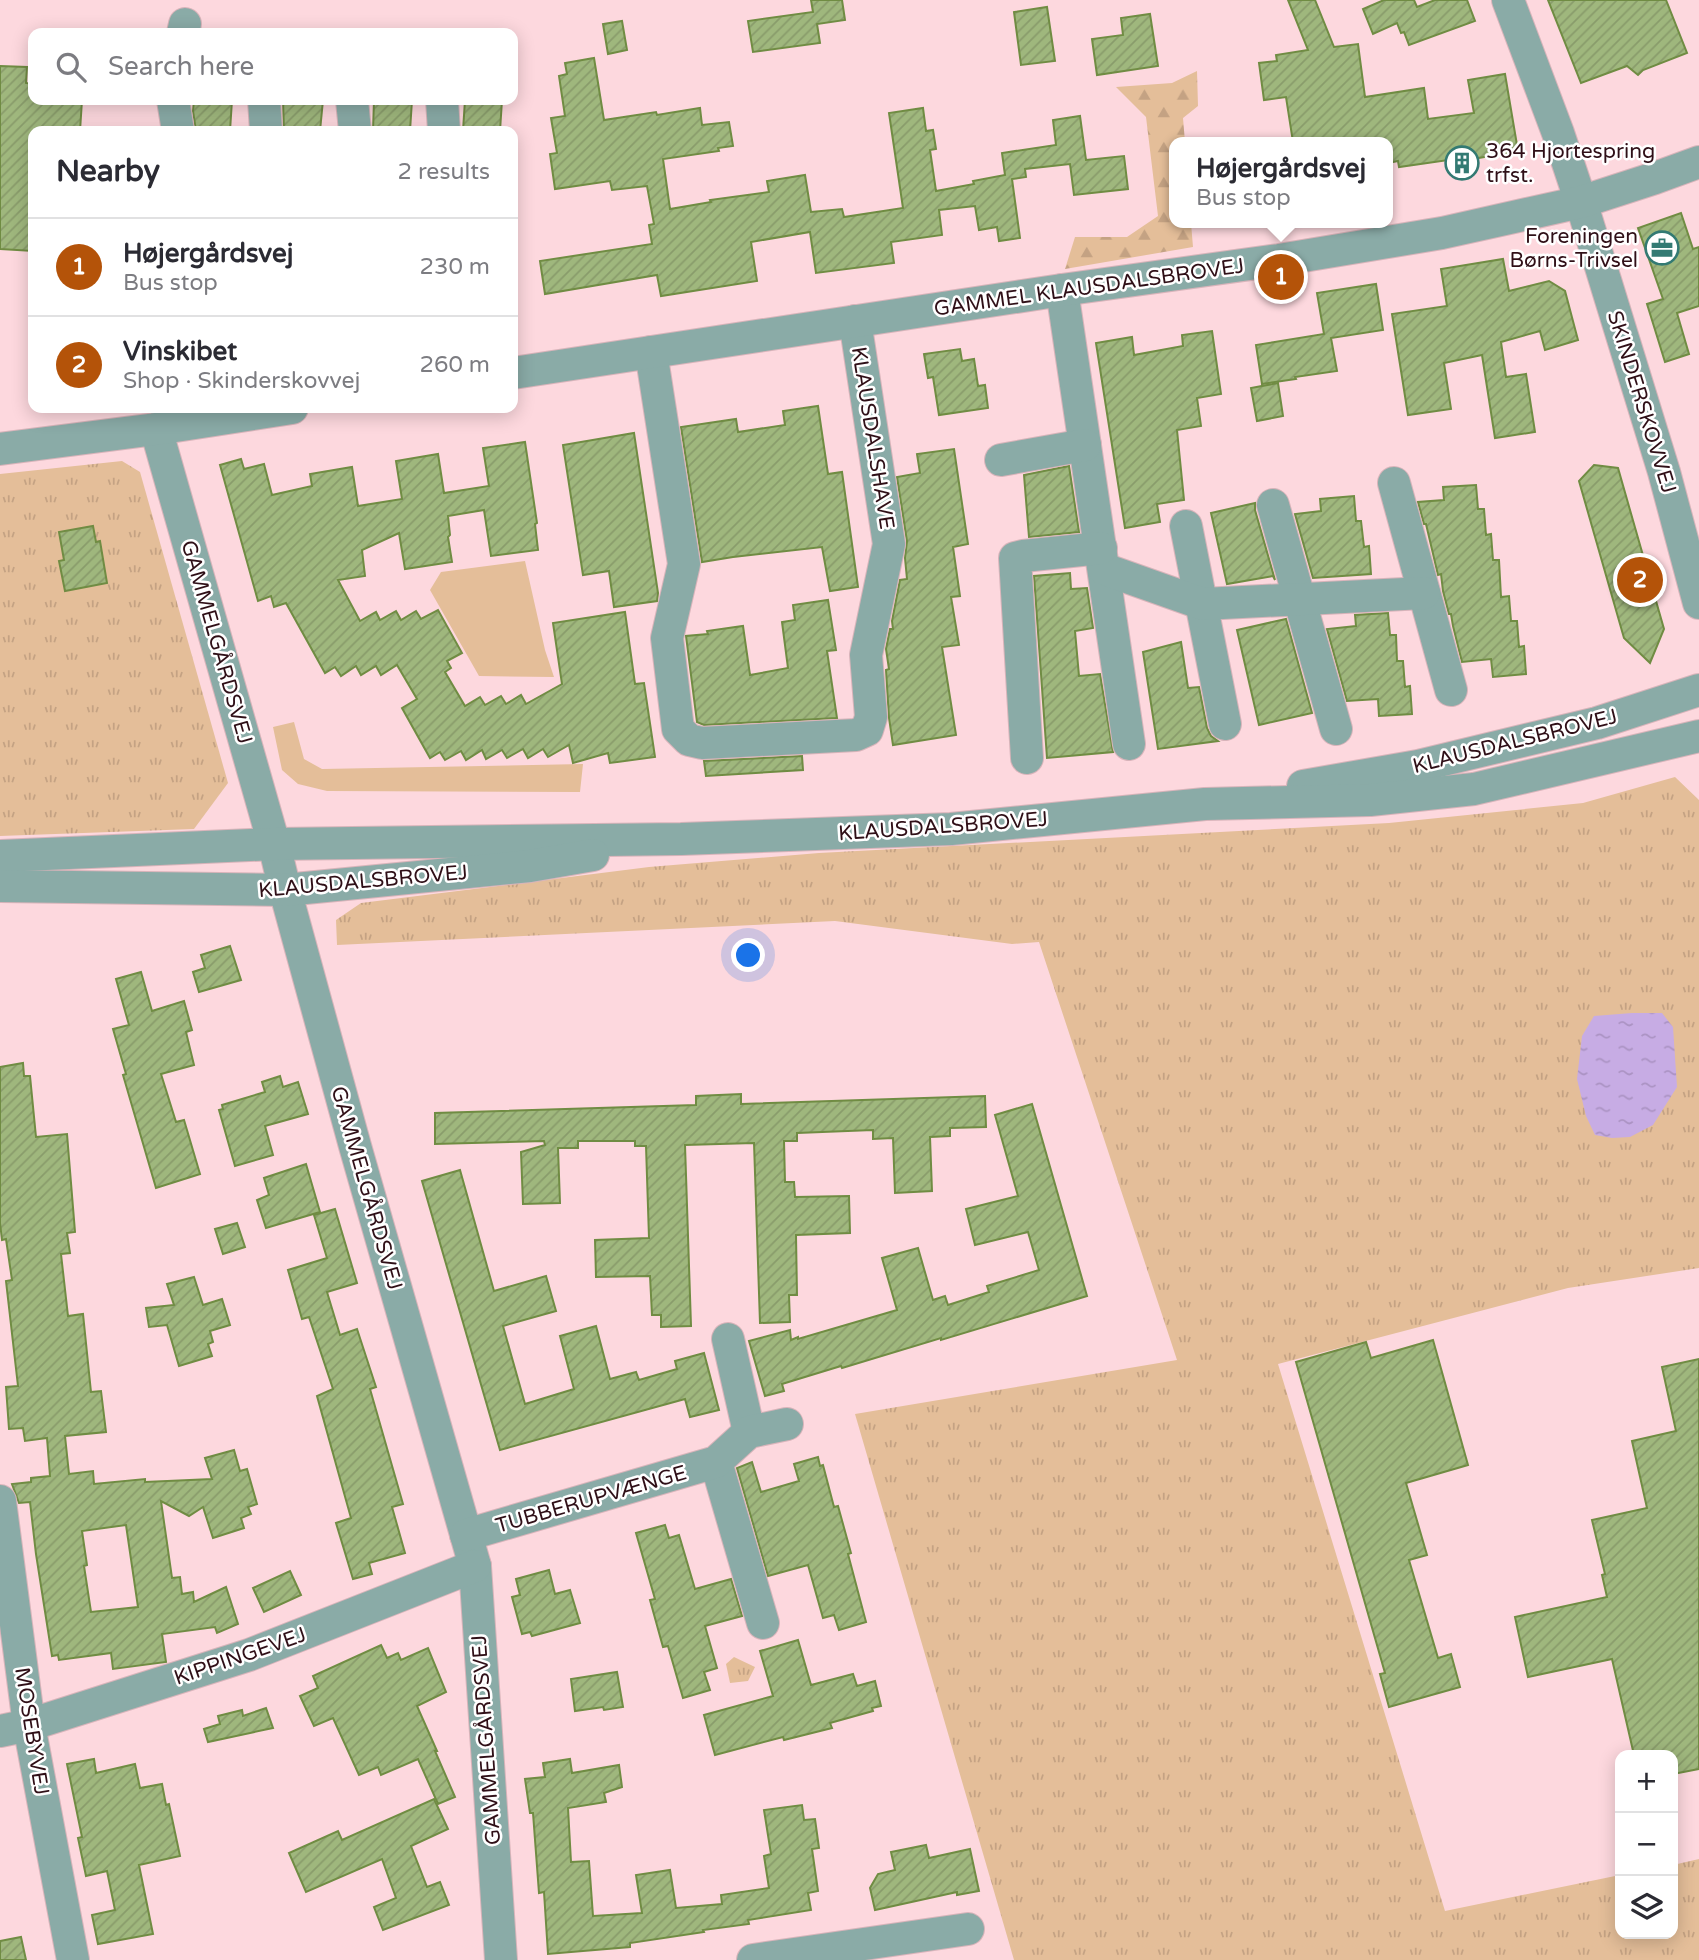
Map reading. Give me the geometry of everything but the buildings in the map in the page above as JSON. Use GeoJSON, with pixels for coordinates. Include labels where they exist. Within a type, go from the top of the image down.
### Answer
{"type":"FeatureCollection","features":[{"type":"Feature","properties":{"kind":"street","name":"SKINDERSKOVVEJ"},"geometry":{"type":"LineString","coordinates":[[1508,0],[1581,202],[1664,472],[1699,603]]}},
{"type":"Feature","properties":{"kind":"street"},"geometry":{"type":"LineString","coordinates":[[174,105],[177,126]]}},
{"type":"Feature","properties":{"kind":"street"},"geometry":{"type":"LineString","coordinates":[[264,105],[266,126]]}},
{"type":"Feature","properties":{"kind":"street"},"geometry":{"type":"LineString","coordinates":[[352,105],[355,126]]}},
{"type":"Feature","properties":{"kind":"street"},"geometry":{"type":"LineString","coordinates":[[442,105],[444,126]]}},
{"type":"Feature","properties":{"kind":"street","name":"GAMMEL KLAUSDALSBROVEJ"},"geometry":{"type":"LineString","coordinates":[[518,372],[1279,260],[1442,233],[1581,202],[1699,162]]}},
{"type":"Feature","properties":{"kind":"street"},"geometry":{"type":"LineString","coordinates":[[1062,290],[1129,744]]}},
{"type":"Feature","properties":{"kind":"street","name":"KLAUSDALSHAVE"},"geometry":{"type":"LineString","coordinates":[[651,352],[684,564],[667,638],[678,729],[689,740],[702,743],[856,735],[867,730],[871,717],[866,655],[889,544],[855,321]]}},
{"type":"Feature","properties":{"kind":"street"},"geometry":{"type":"LineString","coordinates":[[0,449],[260,413]]}},
{"type":"Feature","properties":{"kind":"street","name":"GAMMELGÅRDSVEJ"},"geometry":{"type":"LineString","coordinates":[[156,429],[475,1566],[501,1960]]}},
{"type":"Feature","properties":{"kind":"street"},"geometry":{"type":"LineString","coordinates":[[1001,460],[1085,445]]}},
{"type":"Feature","properties":{"kind":"street"},"geometry":{"type":"LineString","coordinates":[[1394,483],[1451,690]]}},
{"type":"Feature","properties":{"kind":"street"},"geometry":{"type":"LineString","coordinates":[[1273,505],[1336,729]]}},
{"type":"Feature","properties":{"kind":"street"},"geometry":{"type":"LineString","coordinates":[[1186,526],[1225,724]]}},
{"type":"Feature","properties":{"kind":"street"},"geometry":{"type":"LineString","coordinates":[[1027,758],[1015,558],[1102,558],[1203,604],[1424,593]]}},
{"type":"Feature","properties":{"kind":"street","name":"KLAUSDALSBROVEJ"},"geometry":{"type":"LineString","coordinates":[[1205,804],[1418,766],[1597,723],[1699,690]]}},
{"type":"Feature","properties":{"kind":"street","name":"KLAUSDALSBROVEJ"},"geometry":{"type":"LineString","coordinates":[[0,856],[274,844],[681,839],[951,829],[1205,804],[1370,800],[1474,789],[1699,736]]}},
{"type":"Feature","properties":{"kind":"street","name":"KLAUSDALSBROVEJ"},"geometry":{"type":"LineString","coordinates":[[0,886],[285,890],[530,866],[681,839]]}},
{"type":"Feature","properties":{"kind":"street"},"geometry":{"type":"LineString","coordinates":[[728,1339],[749,1432],[787,1424]]}},
{"type":"Feature","properties":{"kind":"street","name":"TUBBERUPVÆNGE"},"geometry":{"type":"LineString","coordinates":[[466,1535],[716,1462],[749,1432]]}},
{"type":"Feature","properties":{"kind":"street","name":"TUBBERUPVÆNGE"},"geometry":{"type":"LineString","coordinates":[[716,1462],[763,1623]]}},
{"type":"Feature","properties":{"kind":"street","name":"MOSEBYVEJ"},"geometry":{"type":"LineString","coordinates":[[0,1501],[15,1728],[73,1960]]}},
{"type":"Feature","properties":{"kind":"street","name":"KIPPINGEVEJ"},"geometry":{"type":"LineString","coordinates":[[15,1728],[249,1656],[475,1566]]}},
{"type":"Feature","properties":{"kind":"street"},"geometry":{"type":"LineString","coordinates":[[753,1960],[968,1929]]}},
{"type":"Feature","properties":{"kind":"green space"},"geometry":{"type":"Polygon","coordinates":[[[1197,71],[1198,106],[1183,118],[1185,137],[1169,137],[1169,228],[1191,228],[1193,247],[1065,269],[1075,237],[1127,237],[1158,216],[1146,117],[1116,87],[1172,83],[1197,71]]]}},
{"type":"Feature","properties":{"kind":"green space"},"geometry":{"type":"Polygon","coordinates":[[[122,461],[140,472],[228,783],[194,829],[0,836],[0,474],[122,461]]]}},
{"type":"Feature","properties":{"kind":"green space"},"geometry":{"type":"Polygon","coordinates":[[[525,561],[545,650],[554,677],[479,676],[430,590],[441,572],[525,561]]]}},
{"type":"Feature","properties":{"kind":"green space"},"geometry":{"type":"Polygon","coordinates":[[[294,722],[304,759],[322,769],[583,764],[580,792],[327,791],[298,784],[282,770],[273,727],[294,722]]]}},
{"type":"Feature","properties":{"kind":"green space"},"geometry":{"type":"Polygon","coordinates":[[[1675,777],[1699,800],[1699,1268],[1568,1288],[1278,1364],[1445,1911],[1615,1876],[1615,1939],[1678,1939],[1678,1864],[1699,1859],[1699,1960],[1014,1960],[855,1414],[1177,1360],[1039,942],[1012,944],[835,921],[337,945],[336,920],[361,903],[649,867],[819,853],[1389,823],[1583,803],[1675,777]]]}},
{"type":"Feature","properties":{"kind":"green space"},"geometry":{"type":"Polygon","coordinates":[[[734,1657],[755,1667],[748,1681],[730,1683],[726,1664],[734,1657]]]}},
{"type":"Feature","properties":{"kind":"water"},"geometry":{"type":"Polygon","coordinates":[[[1662,1013],[1673,1027],[1677,1087],[1653,1125],[1630,1137],[1595,1135],[1586,1116],[1577,1079],[1582,1036],[1594,1016],[1662,1013]]]}},
{"type":"Feature","properties":{"kind":"place","name":"364 Hjortespring trfst."},"geometry":{"type":"Point","coordinates":[1462,163]}},
{"type":"Feature","properties":{"kind":"place","name":"Foreningen Børns-Trivsel"},"geometry":{"type":"Point","coordinates":[1662,248]}},
{"type":"Feature","properties":{"kind":"place","name":"Højergårdsvej"},"geometry":{"type":"Point","coordinates":[1281,277]}},
{"type":"Feature","properties":{"kind":"place","name":"Vinskibet"},"geometry":{"type":"Point","coordinates":[1640,580]}}]}
